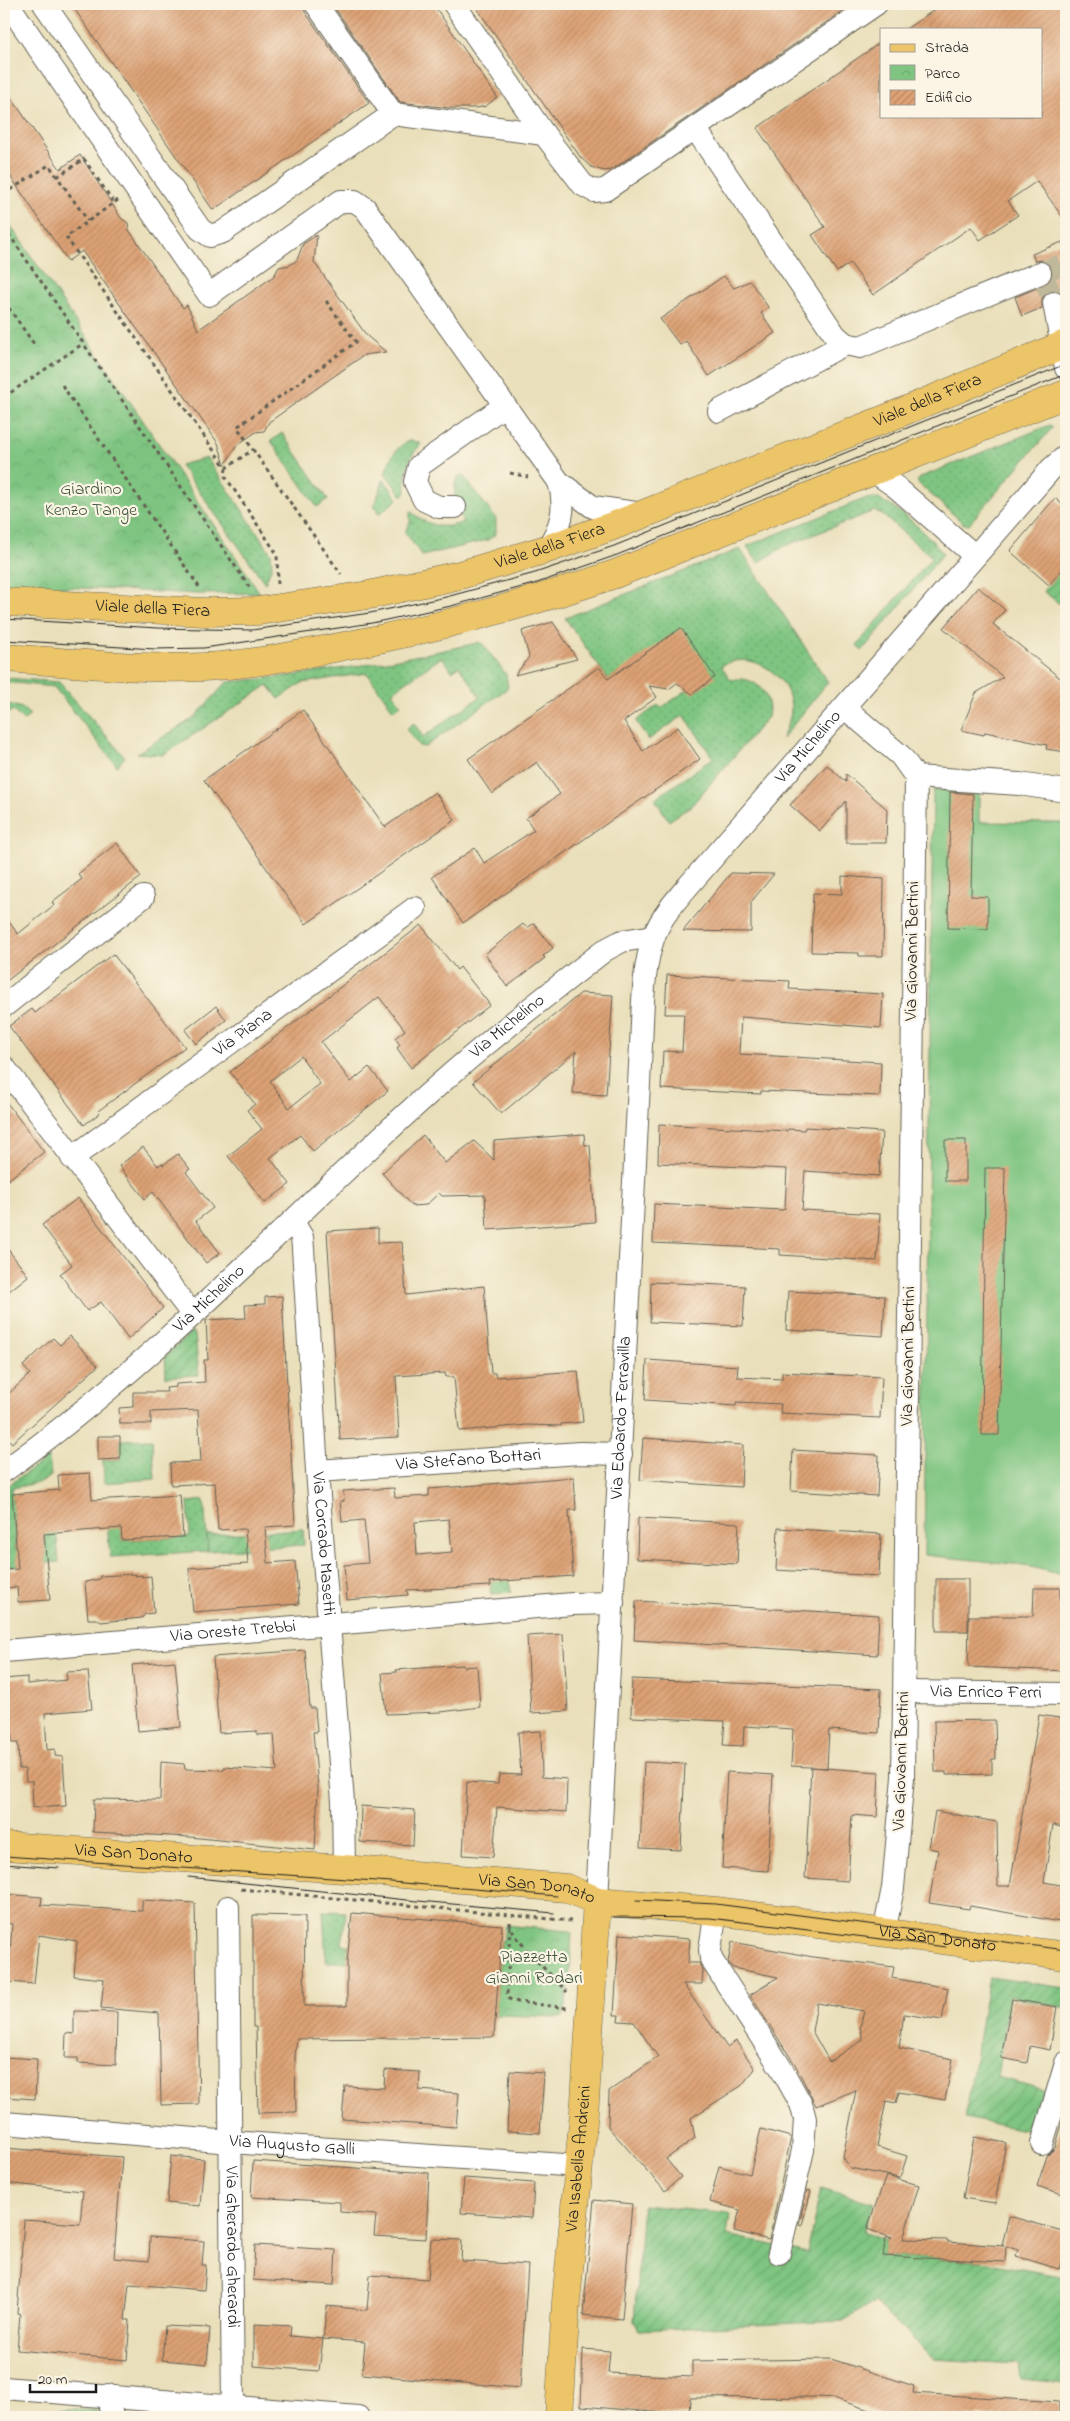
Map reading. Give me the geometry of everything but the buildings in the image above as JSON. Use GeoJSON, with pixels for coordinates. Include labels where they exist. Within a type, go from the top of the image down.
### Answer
{"type":"FeatureCollection","features":[{"type":"Feature","properties":{"kind":"main road","name":"Viale della Fiera"},"geometry":{"type":"LineString","coordinates":[[4,602],[204,612],[258,611],[412,586],[460,575],[547,550],[1065,352]]}},
{"type":"Feature","properties":{"kind":"main road"},"geometry":{"type":"LineString","coordinates":[[4,658],[159,667],[206,667],[309,652],[437,627],[535,601],[606,577],[1066,394]]}},
{"type":"Feature","properties":{"kind":"main road","name":"Via San Donato"},"geometry":{"type":"LineString","coordinates":[[4,1846],[344,1869],[566,1888],[597,1901],[716,1911],[1066,1956]]}},
{"type":"Feature","properties":{"kind":"main road","name":"Via Isabella Andreini"},"geometry":{"type":"LineString","coordinates":[[559,2417],[566,2302],[579,2166],[597,1901]]}},
{"type":"Feature","properties":{"kind":"street"},"geometry":{"type":"LineString","coordinates":[[8,4],[208,295],[341,202],[354,201],[365,208],[559,482],[593,507],[644,514]]}},
{"type":"Feature","properties":{"kind":"street"},"geometry":{"type":"LineString","coordinates":[[44,4],[200,229],[210,236],[223,232],[393,114],[544,134]]}},
{"type":"Feature","properties":{"kind":"street"},"geometry":{"type":"LineString","coordinates":[[316,4],[393,114]]}},
{"type":"Feature","properties":{"kind":"street"},"geometry":{"type":"LineString","coordinates":[[454,4],[544,134],[584,184],[594,191],[604,190],[876,4]]}},
{"type":"Feature","properties":{"kind":"street"},"geometry":{"type":"LineString","coordinates":[[695,128],[835,336],[845,344],[860,347],[1040,274]]}},
{"type":"Feature","properties":{"kind":"street"},"geometry":{"type":"LineString","coordinates":[[1054,303],[1065,352]]}},
{"type":"Feature","properties":{"kind":"street"},"geometry":{"type":"LineString","coordinates":[[718,411],[845,344]]}},
{"type":"Feature","properties":{"kind":"street"},"geometry":{"type":"LineString","coordinates":[[455,507],[439,507],[424,500],[416,482],[419,466],[504,406]]}},
{"type":"Feature","properties":{"kind":"street","name":"Via Michelino"},"geometry":{"type":"LineString","coordinates":[[4,1472],[59,1432],[192,1314],[434,1089],[605,950],[622,941],[654,936],[671,906],[1059,462],[1066,444]]}},
{"type":"Feature","properties":{"kind":"street"},"geometry":{"type":"LineString","coordinates":[[873,472],[896,487],[975,556]]}},
{"type":"Feature","properties":{"kind":"street"},"geometry":{"type":"LineString","coordinates":[[547,550],[556,535],[562,516],[564,499],[559,482]]}},
{"type":"Feature","properties":{"kind":"street"},"geometry":{"type":"LineString","coordinates":[[845,708],[901,756],[916,777],[1019,784],[1066,791]]}},
{"type":"Feature","properties":{"kind":"street","name":"Via Giovanni Bertini"},"geometry":{"type":"LineString","coordinates":[[884,1933],[893,1888],[900,1822],[905,1692],[916,777]]}},
{"type":"Feature","properties":{"kind":"street"},"geometry":{"type":"LineString","coordinates":[[4,1006],[143,897]]}},
{"type":"Feature","properties":{"kind":"street","name":"Via Piana"},"geometry":{"type":"LineString","coordinates":[[72,1158],[416,908]]}},
{"type":"Feature","properties":{"kind":"street","name":"Via Edoardo Ferravilla"},"geometry":{"type":"LineString","coordinates":[[597,1901],[641,1044],[646,976],[654,936]]}},
{"type":"Feature","properties":{"kind":"street"},"geometry":{"type":"LineString","coordinates":[[4,1067],[192,1314]]}},
{"type":"Feature","properties":{"kind":"street","name":"Via Corrado Masetti"},"geometry":{"type":"LineString","coordinates":[[293,1222],[302,1237],[303,1248],[328,1625],[343,1802],[344,1869]]}},
{"type":"Feature","properties":{"kind":"street","name":"Via Stefano Bottari"},"geometry":{"type":"LineString","coordinates":[[317,1471],[580,1453],[621,1454]]}},
{"type":"Feature","properties":{"kind":"street","name":"Via Oreste Trebbi"},"geometry":{"type":"LineString","coordinates":[[4,1651],[573,1604],[613,1603]]}},
{"type":"Feature","properties":{"kind":"street","name":"Via Enrico Ferri"},"geometry":{"type":"LineString","coordinates":[[905,1692],[1066,1694]]}},
{"type":"Feature","properties":{"kind":"street","name":"Via Gherardo Gherardi"},"geometry":{"type":"LineString","coordinates":[[230,1898],[233,2407]]}},
{"type":"Feature","properties":{"kind":"street"},"geometry":{"type":"LineString","coordinates":[[716,1911],[710,1949],[711,1959],[782,2068],[801,2104],[805,2119],[804,2150],[779,2253]]}},
{"type":"Feature","properties":{"kind":"street"},"geometry":{"type":"LineString","coordinates":[[1042,2144],[1066,2063]]}},
{"type":"Feature","properties":{"kind":"street","name":"Via Augusto Galli"},"geometry":{"type":"LineString","coordinates":[[4,2122],[232,2142],[579,2166]]}},
{"type":"Feature","properties":{"kind":"street"},"geometry":{"type":"LineString","coordinates":[[4,2388],[108,2395],[358,2417]]}},
{"type":"Feature","properties":{"kind":"street"},"geometry":{"type":"LineString","coordinates":[[108,2395],[112,2417]]}},
{"type":"Feature","properties":{"kind":"path"},"geometry":{"type":"LineString","coordinates":[[57,177],[84,159],[114,203]]}},
{"type":"Feature","properties":{"kind":"path"},"geometry":{"type":"LineString","coordinates":[[4,194],[49,165],[88,221]]}},
{"type":"Feature","properties":{"kind":"path"},"geometry":{"type":"LineString","coordinates":[[122,198],[66,237],[226,468],[225,476],[277,554],[278,585]]}},
{"type":"Feature","properties":{"kind":"path"},"geometry":{"type":"LineString","coordinates":[[4,227],[254,593]]}},
{"type":"Feature","properties":{"kind":"path"},"geometry":{"type":"LineString","coordinates":[[4,301],[36,347]]}},
{"type":"Feature","properties":{"kind":"path"},"geometry":{"type":"LineString","coordinates":[[326,302],[356,342],[237,427],[342,576]]}},
{"type":"Feature","properties":{"kind":"path"},"geometry":{"type":"LineString","coordinates":[[4,397],[84,343]]}},
{"type":"Feature","properties":{"kind":"path"},"geometry":{"type":"LineString","coordinates":[[62,385],[204,594]]}},
{"type":"Feature","properties":{"kind":"path"},"geometry":{"type":"LineString","coordinates":[[226,468],[254,449]]}},
{"type":"Feature","properties":{"kind":"path"},"geometry":{"type":"LineString","coordinates":[[230,1898],[576,1922]]}},
{"type":"Feature","properties":{"kind":"path"},"geometry":{"type":"LineString","coordinates":[[567,1992],[517,1938],[510,1924],[509,1999],[518,2002],[568,2008]]}},
{"type":"Feature","properties":{"kind":"green space","name":"Giardino Kenzo Tange"},"geometry":{"type":"Polygon","coordinates":[[[4,216],[260,593],[198,594],[4,584],[4,216]]]}},
{"type":"Feature","properties":{"kind":"green space"},"geometry":{"type":"Polygon","coordinates":[[[1050,425],[1053,427],[969,524],[964,524],[917,482],[921,477],[1050,425]]]}},
{"type":"Feature","properties":{"kind":"green space"},"geometry":{"type":"Polygon","coordinates":[[[282,433],[328,499],[317,507],[271,441],[282,433]]]}},
{"type":"Feature","properties":{"kind":"green space"},"geometry":{"type":"Polygon","coordinates":[[[411,440],[421,444],[410,461],[406,478],[406,492],[402,496],[385,473],[394,453],[411,440]]]}},
{"type":"Feature","properties":{"kind":"green space"},"geometry":{"type":"Polygon","coordinates":[[[207,458],[271,553],[272,566],[265,583],[180,465],[207,458]]]}},
{"type":"Feature","properties":{"kind":"green space"},"geometry":{"type":"Polygon","coordinates":[[[462,474],[496,519],[496,534],[488,540],[422,556],[405,532],[410,522],[410,511],[423,520],[435,525],[449,526],[463,522],[454,490],[455,484],[462,474]]]}},
{"type":"Feature","properties":{"kind":"green space"},"geometry":{"type":"Polygon","coordinates":[[[384,479],[398,499],[379,514],[374,506],[384,479]]]}},
{"type":"Feature","properties":{"kind":"green space"},"geometry":{"type":"Polygon","coordinates":[[[874,498],[902,513],[931,539],[943,554],[862,651],[857,645],[932,557],[880,513],[874,511],[785,546],[758,563],[747,546],[864,499],[874,498]]]}},
{"type":"Feature","properties":{"kind":"green space"},"geometry":{"type":"Polygon","coordinates":[[[740,549],[828,682],[782,739],[789,721],[791,709],[789,697],[777,676],[768,668],[745,660],[733,661],[721,666],[731,680],[747,680],[760,688],[768,701],[768,717],[691,806],[669,821],[655,799],[713,758],[684,715],[648,740],[636,721],[658,705],[661,708],[687,690],[695,692],[711,678],[608,679],[565,618],[740,549]]]}},
{"type":"Feature","properties":{"kind":"green space"},"geometry":{"type":"Polygon","coordinates":[[[1066,565],[1066,603],[1060,604],[1043,591],[1066,565]]]}},
{"type":"Feature","properties":{"kind":"green space"},"geometry":{"type":"Polygon","coordinates":[[[481,642],[506,674],[508,688],[425,747],[419,746],[406,729],[414,723],[423,737],[480,697],[459,666],[452,671],[442,657],[392,692],[401,705],[393,710],[367,673],[302,683],[279,699],[268,685],[163,755],[137,753],[194,718],[227,682],[355,666],[481,642]]]}},
{"type":"Feature","properties":{"kind":"green space"},"geometry":{"type":"Polygon","coordinates":[[[4,678],[59,682],[125,757],[117,766],[54,687],[5,682],[4,678]]]}},
{"type":"Feature","properties":{"kind":"green space"},"geometry":{"type":"Polygon","coordinates":[[[4,703],[22,708],[30,715],[23,721],[13,710],[5,715],[4,703]]]}},
{"type":"Feature","properties":{"kind":"green space"},"geometry":{"type":"Polygon","coordinates":[[[933,790],[979,790],[979,822],[1066,823],[1066,1576],[1024,1565],[924,1555],[933,790]]]}},
{"type":"Feature","properties":{"kind":"green space"},"geometry":{"type":"Polygon","coordinates":[[[192,1331],[195,1335],[199,1375],[166,1377],[165,1356],[192,1331]]]}},
{"type":"Feature","properties":{"kind":"green space"},"geometry":{"type":"Polygon","coordinates":[[[152,1439],[155,1479],[104,1483],[103,1460],[120,1459],[120,1440],[152,1439]]]}},
{"type":"Feature","properties":{"kind":"green space"},"geometry":{"type":"Polygon","coordinates":[[[49,1457],[51,1476],[42,1482],[12,1488],[16,1550],[45,1548],[44,1531],[56,1530],[59,1562],[9,1566],[6,1551],[4,1551],[4,1488],[49,1457]]]}},
{"type":"Feature","properties":{"kind":"green space"},"geometry":{"type":"Polygon","coordinates":[[[204,1500],[208,1551],[110,1557],[106,1509],[120,1509],[122,1540],[183,1537],[190,1536],[188,1502],[204,1500]]]}},
{"type":"Feature","properties":{"kind":"green space"},"geometry":{"type":"Polygon","coordinates":[[[504,1527],[511,1592],[491,1594],[487,1546],[504,1527]]]}},
{"type":"Feature","properties":{"kind":"green space"},"geometry":{"type":"Polygon","coordinates":[[[303,1529],[304,1545],[208,1551],[207,1535],[303,1529]]]}},
{"type":"Feature","properties":{"kind":"green space"},"geometry":{"type":"Polygon","coordinates":[[[323,1911],[346,1912],[342,1945],[349,1945],[347,1962],[326,1962],[323,1911]]]}},
{"type":"Feature","properties":{"kind":"green space","name":"Piazzetta Gianni Rodari"},"geometry":{"type":"Polygon","coordinates":[[[505,1925],[569,1931],[572,1933],[569,1983],[563,2017],[495,2015],[501,1941],[503,1941],[505,1925]]]}},
{"type":"Feature","properties":{"kind":"green space"},"geometry":{"type":"Polygon","coordinates":[[[989,1977],[1066,1988],[1066,2008],[1010,1996],[997,2077],[1053,2092],[1039,2133],[965,2118],[989,1977]]]}},
{"type":"Feature","properties":{"kind":"green space"},"geometry":{"type":"Polygon","coordinates":[[[821,2188],[874,2203],[863,2231],[886,2240],[883,2256],[977,2261],[1066,2277],[1066,2383],[1020,2379],[1018,2364],[934,2359],[875,2302],[843,2321],[639,2330],[634,2321],[643,2205],[730,2214],[727,2235],[807,2253],[821,2188]]]}},
{"type":"Feature","properties":{"kind":"green space"},"geometry":{"type":"Polygon","coordinates":[[[37,2410],[95,2410],[103,2414],[104,2417],[40,2417],[37,2410]]]}},
{"type":"Feature","properties":{"kind":"tunnel"},"geometry":{"type":"LineString","coordinates":[[1040,273],[1066,263]]}},
{"type":"Feature","properties":{"kind":"tunnel"},"geometry":{"type":"LineString","coordinates":[[1042,273],[1054,303]]}},
{"type":"Feature","properties":{"kind":"tram line"},"geometry":{"type":"LineString","coordinates":[[4,619],[158,628],[252,630],[370,613],[446,597],[535,573],[614,546],[1066,364]]}},
{"type":"Feature","properties":{"kind":"tram line"},"geometry":{"type":"LineString","coordinates":[[4,640],[155,649],[204,648],[372,623],[451,606],[537,583],[617,555],[1066,374]]}},
{"type":"Feature","properties":{"kind":"tram line"},"geometry":{"type":"LineString","coordinates":[[4,1856],[391,1882],[557,1896]]}},
{"type":"Feature","properties":{"kind":"tram line"},"geometry":{"type":"LineString","coordinates":[[4,1864],[59,1868]]}},
{"type":"Feature","properties":{"kind":"tram line"},"geometry":{"type":"LineString","coordinates":[[188,1877],[554,1913]]}},
{"type":"Feature","properties":{"kind":"tram line"},"geometry":{"type":"LineString","coordinates":[[636,1900],[716,1904],[1066,1950]]}},
{"type":"Feature","properties":{"kind":"tram line"},"geometry":{"type":"LineString","coordinates":[[613,1917],[710,1918],[946,1947]]}}]}
